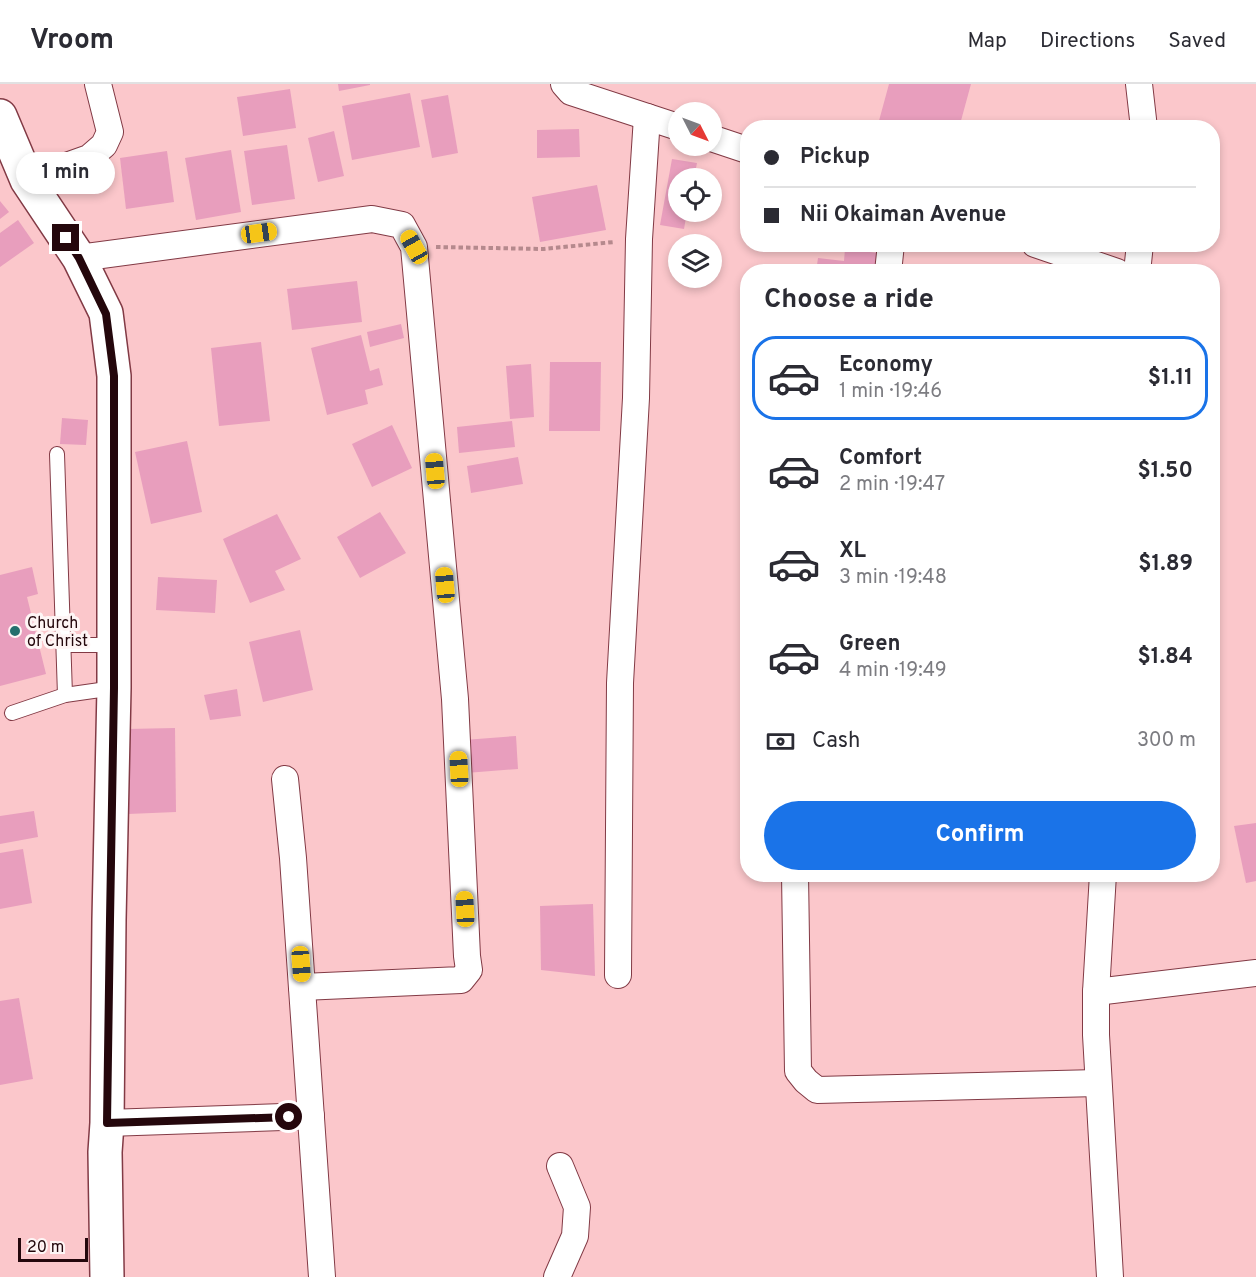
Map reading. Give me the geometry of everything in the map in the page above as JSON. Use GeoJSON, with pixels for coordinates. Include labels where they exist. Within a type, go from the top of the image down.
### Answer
{"type":"FeatureCollection","features":[{"type":"Feature","properties":{"kind":"street"},"geometry":{"type":"LineString","coordinates":[[27,180],[89,158],[104,145],[110,132],[98,84]]}},
{"type":"Feature","properties":{"kind":"street"},"geometry":{"type":"LineString","coordinates":[[564,84],[571,93],[668,124]]}},
{"type":"Feature","properties":{"kind":"street"},"geometry":{"type":"LineString","coordinates":[[1139,84],[1142,120]]}},
{"type":"Feature","properties":{"kind":"street"},"geometry":{"type":"LineString","coordinates":[[0,116],[27,180],[79,258],[106,314],[114,376],[114,688],[105,1152],[107,1277]]}},
{"type":"Feature","properties":{"kind":"street"},"geometry":{"type":"LineString","coordinates":[[618,975],[620,683],[636,398],[639,239],[647,117]]}},
{"type":"Feature","properties":{"kind":"street"},"geometry":{"type":"LineString","coordinates":[[722,142],[740,148]]}},
{"type":"Feature","properties":{"kind":"street"},"geometry":{"type":"LineString","coordinates":[[79,258],[372,219],[402,225],[414,247],[456,699],[469,970],[461,980],[302,987]]}},
{"type":"Feature","properties":{"kind":"street"},"geometry":{"type":"LineString","coordinates":[[1058,252],[1094,264]]}},
{"type":"Feature","properties":{"kind":"street"},"geometry":{"type":"LineString","coordinates":[[285,779],[293,858],[322,1277]]}},
{"type":"Feature","properties":{"kind":"street"},"geometry":{"type":"LineString","coordinates":[[795,882],[798,1071],[817,1090],[1098,1083]]}},
{"type":"Feature","properties":{"kind":"street"},"geometry":{"type":"LineString","coordinates":[[1103,882],[1096,992],[1096,1035],[1110,1277]]}},
{"type":"Feature","properties":{"kind":"street"},"geometry":{"type":"LineString","coordinates":[[1096,992],[1256,973]]}},
{"type":"Feature","properties":{"kind":"street"},"geometry":{"type":"LineString","coordinates":[[107,1123],[311,1116]]}},
{"type":"Feature","properties":{"kind":"street"},"geometry":{"type":"LineString","coordinates":[[557,1277],[575,1236],[577,1207],[560,1166]]}},
{"type":"Feature","properties":{"kind":"lane"},"geometry":{"type":"LineString","coordinates":[[57,454],[65,695]]}},
{"type":"Feature","properties":{"kind":"lane"},"geometry":{"type":"LineString","coordinates":[[63,645],[114,645]]}},
{"type":"Feature","properties":{"kind":"lane"},"geometry":{"type":"LineString","coordinates":[[12,712],[65,695],[114,688]]}},
{"type":"Feature","properties":{"kind":"path"},"geometry":{"type":"LineString","coordinates":[[414,247],[544,249],[639,239]]}},
{"type":"Feature","properties":{"kind":"building"},"geometry":{"type":"Polygon","coordinates":[[[338,84],[370,84],[370,85],[339,91],[338,84]]]}},
{"type":"Feature","properties":{"kind":"building"},"geometry":{"type":"Polygon","coordinates":[[[889,84],[971,84],[961,120],[879,120],[889,84]]]}},
{"type":"Feature","properties":{"kind":"building"},"geometry":{"type":"Polygon","coordinates":[[[290,89],[296,128],[243,136],[237,97],[290,89]]]}},
{"type":"Feature","properties":{"kind":"building"},"geometry":{"type":"Polygon","coordinates":[[[410,93],[420,147],[352,160],[342,106],[410,93]]]}},
{"type":"Feature","properties":{"kind":"building"},"geometry":{"type":"Polygon","coordinates":[[[448,95],[458,153],[432,158],[421,100],[448,95]]]}},
{"type":"Feature","properties":{"kind":"building"},"geometry":{"type":"Polygon","coordinates":[[[579,129],[580,157],[537,158],[537,130],[579,129]]]}},
{"type":"Feature","properties":{"kind":"building"},"geometry":{"type":"Polygon","coordinates":[[[334,131],[344,176],[318,182],[308,138],[334,131]]]}},
{"type":"Feature","properties":{"kind":"building"},"geometry":{"type":"Polygon","coordinates":[[[287,145],[295,199],[252,205],[244,151],[287,145]]]}},
{"type":"Feature","properties":{"kind":"building"},"geometry":{"type":"Polygon","coordinates":[[[231,150],[241,212],[196,220],[185,158],[231,150]]]}},
{"type":"Feature","properties":{"kind":"building"},"geometry":{"type":"Polygon","coordinates":[[[167,151],[174,202],[126,209],[120,158],[167,151]]]}},
{"type":"Feature","properties":{"kind":"building"},"geometry":{"type":"Polygon","coordinates":[[[672,159],[697,163],[696,168],[670,168],[672,159]]]}},
{"type":"Feature","properties":{"kind":"building"},"geometry":{"type":"Polygon","coordinates":[[[668,181],[668,222],[685,222],[684,229],[660,225],[668,181]]]}},
{"type":"Feature","properties":{"kind":"building"},"geometry":{"type":"Polygon","coordinates":[[[597,185],[606,230],[540,242],[532,197],[597,185]]]}},
{"type":"Feature","properties":{"kind":"building"},"geometry":{"type":"Polygon","coordinates":[[[0,201],[9,212],[0,219],[0,201]]]}},
{"type":"Feature","properties":{"kind":"building"},"geometry":{"type":"Polygon","coordinates":[[[18,220],[34,243],[0,267],[0,233],[18,220]]]}},
{"type":"Feature","properties":{"kind":"building"},"geometry":{"type":"Polygon","coordinates":[[[845,252],[878,253],[876,264],[817,264],[818,258],[844,261],[845,252]]]}},
{"type":"Feature","properties":{"kind":"building"},"geometry":{"type":"Polygon","coordinates":[[[357,281],[362,322],[292,330],[287,289],[357,281]]]}},
{"type":"Feature","properties":{"kind":"building"},"geometry":{"type":"Polygon","coordinates":[[[401,324],[404,338],[370,347],[367,332],[401,324]]]}},
{"type":"Feature","properties":{"kind":"building"},"geometry":{"type":"Polygon","coordinates":[[[361,335],[370,371],[379,368],[383,385],[365,390],[368,404],[327,415],[311,348],[361,335]]]}},
{"type":"Feature","properties":{"kind":"building"},"geometry":{"type":"Polygon","coordinates":[[[261,342],[270,421],[219,426],[211,348],[261,342]]]}},
{"type":"Feature","properties":{"kind":"building"},"geometry":{"type":"Polygon","coordinates":[[[550,362],[601,362],[600,431],[549,431],[550,362]]]}},
{"type":"Feature","properties":{"kind":"building"},"geometry":{"type":"Polygon","coordinates":[[[531,364],[534,417],[510,419],[506,366],[531,364]]]}},
{"type":"Feature","properties":{"kind":"building"},"geometry":{"type":"Polygon","coordinates":[[[62,418],[88,420],[86,445],[60,444],[62,418]]]}},
{"type":"Feature","properties":{"kind":"building"},"geometry":{"type":"Polygon","coordinates":[[[512,421],[515,447],[459,453],[457,427],[512,421]]]}},
{"type":"Feature","properties":{"kind":"building"},"geometry":{"type":"Polygon","coordinates":[[[392,425],[412,468],[372,487],[352,444],[392,425]]]}},
{"type":"Feature","properties":{"kind":"building"},"geometry":{"type":"Polygon","coordinates":[[[187,441],[202,512],[151,524],[135,452],[187,441]]]}},
{"type":"Feature","properties":{"kind":"building"},"geometry":{"type":"Polygon","coordinates":[[[518,457],[523,484],[471,493],[467,466],[518,457]]]}},
{"type":"Feature","properties":{"kind":"building"},"geometry":{"type":"Polygon","coordinates":[[[380,512],[406,553],[360,578],[337,537],[380,512]]]}},
{"type":"Feature","properties":{"kind":"building"},"geometry":{"type":"Polygon","coordinates":[[[277,514],[301,559],[275,571],[285,590],[250,603],[223,539],[277,514]]]}},
{"type":"Feature","properties":{"kind":"building"},"geometry":{"type":"Polygon","coordinates":[[[32,567],[38,594],[27,597],[46,674],[0,686],[0,575],[32,567]]]}},
{"type":"Feature","properties":{"kind":"building"},"geometry":{"type":"Polygon","coordinates":[[[158,577],[217,580],[215,613],[156,610],[158,577]]]}},
{"type":"Feature","properties":{"kind":"building"},"geometry":{"type":"Polygon","coordinates":[[[300,630],[313,690],[263,702],[249,642],[300,630]]]}},
{"type":"Feature","properties":{"kind":"building"},"geometry":{"type":"Polygon","coordinates":[[[237,689],[241,716],[210,720],[204,695],[237,689]]]}},
{"type":"Feature","properties":{"kind":"building"},"geometry":{"type":"Polygon","coordinates":[[[175,728],[176,812],[128,814],[127,729],[175,728]]]}},
{"type":"Feature","properties":{"kind":"building"},"geometry":{"type":"Polygon","coordinates":[[[516,736],[518,769],[466,773],[464,740],[516,736]]]}},
{"type":"Feature","properties":{"kind":"building"},"geometry":{"type":"Polygon","coordinates":[[[34,811],[38,837],[0,844],[0,816],[34,811]]]}},
{"type":"Feature","properties":{"kind":"building"},"geometry":{"type":"Polygon","coordinates":[[[1256,823],[1256,881],[1246,883],[1234,826],[1256,823]]]}},
{"type":"Feature","properties":{"kind":"building"},"geometry":{"type":"Polygon","coordinates":[[[23,849],[32,903],[0,909],[0,853],[23,849]]]}},
{"type":"Feature","properties":{"kind":"building"},"geometry":{"type":"Polygon","coordinates":[[[593,904],[595,976],[541,970],[540,906],[593,904]]]}},
{"type":"Feature","properties":{"kind":"building"},"geometry":{"type":"Polygon","coordinates":[[[19,998],[33,1079],[0,1085],[0,1001],[19,998]]]}},
{"type":"Feature","properties":{"kind":"place","name":"Church of Christ"},"geometry":{"type":"Point","coordinates":[15,631]}},
{"type":"Feature","properties":{"kind":"route"},"geometry":{"type":"LineString","coordinates":[[66,238],[79,258],[106,314],[114,376],[114,688],[107,1123],[289,1117]]}}]}
